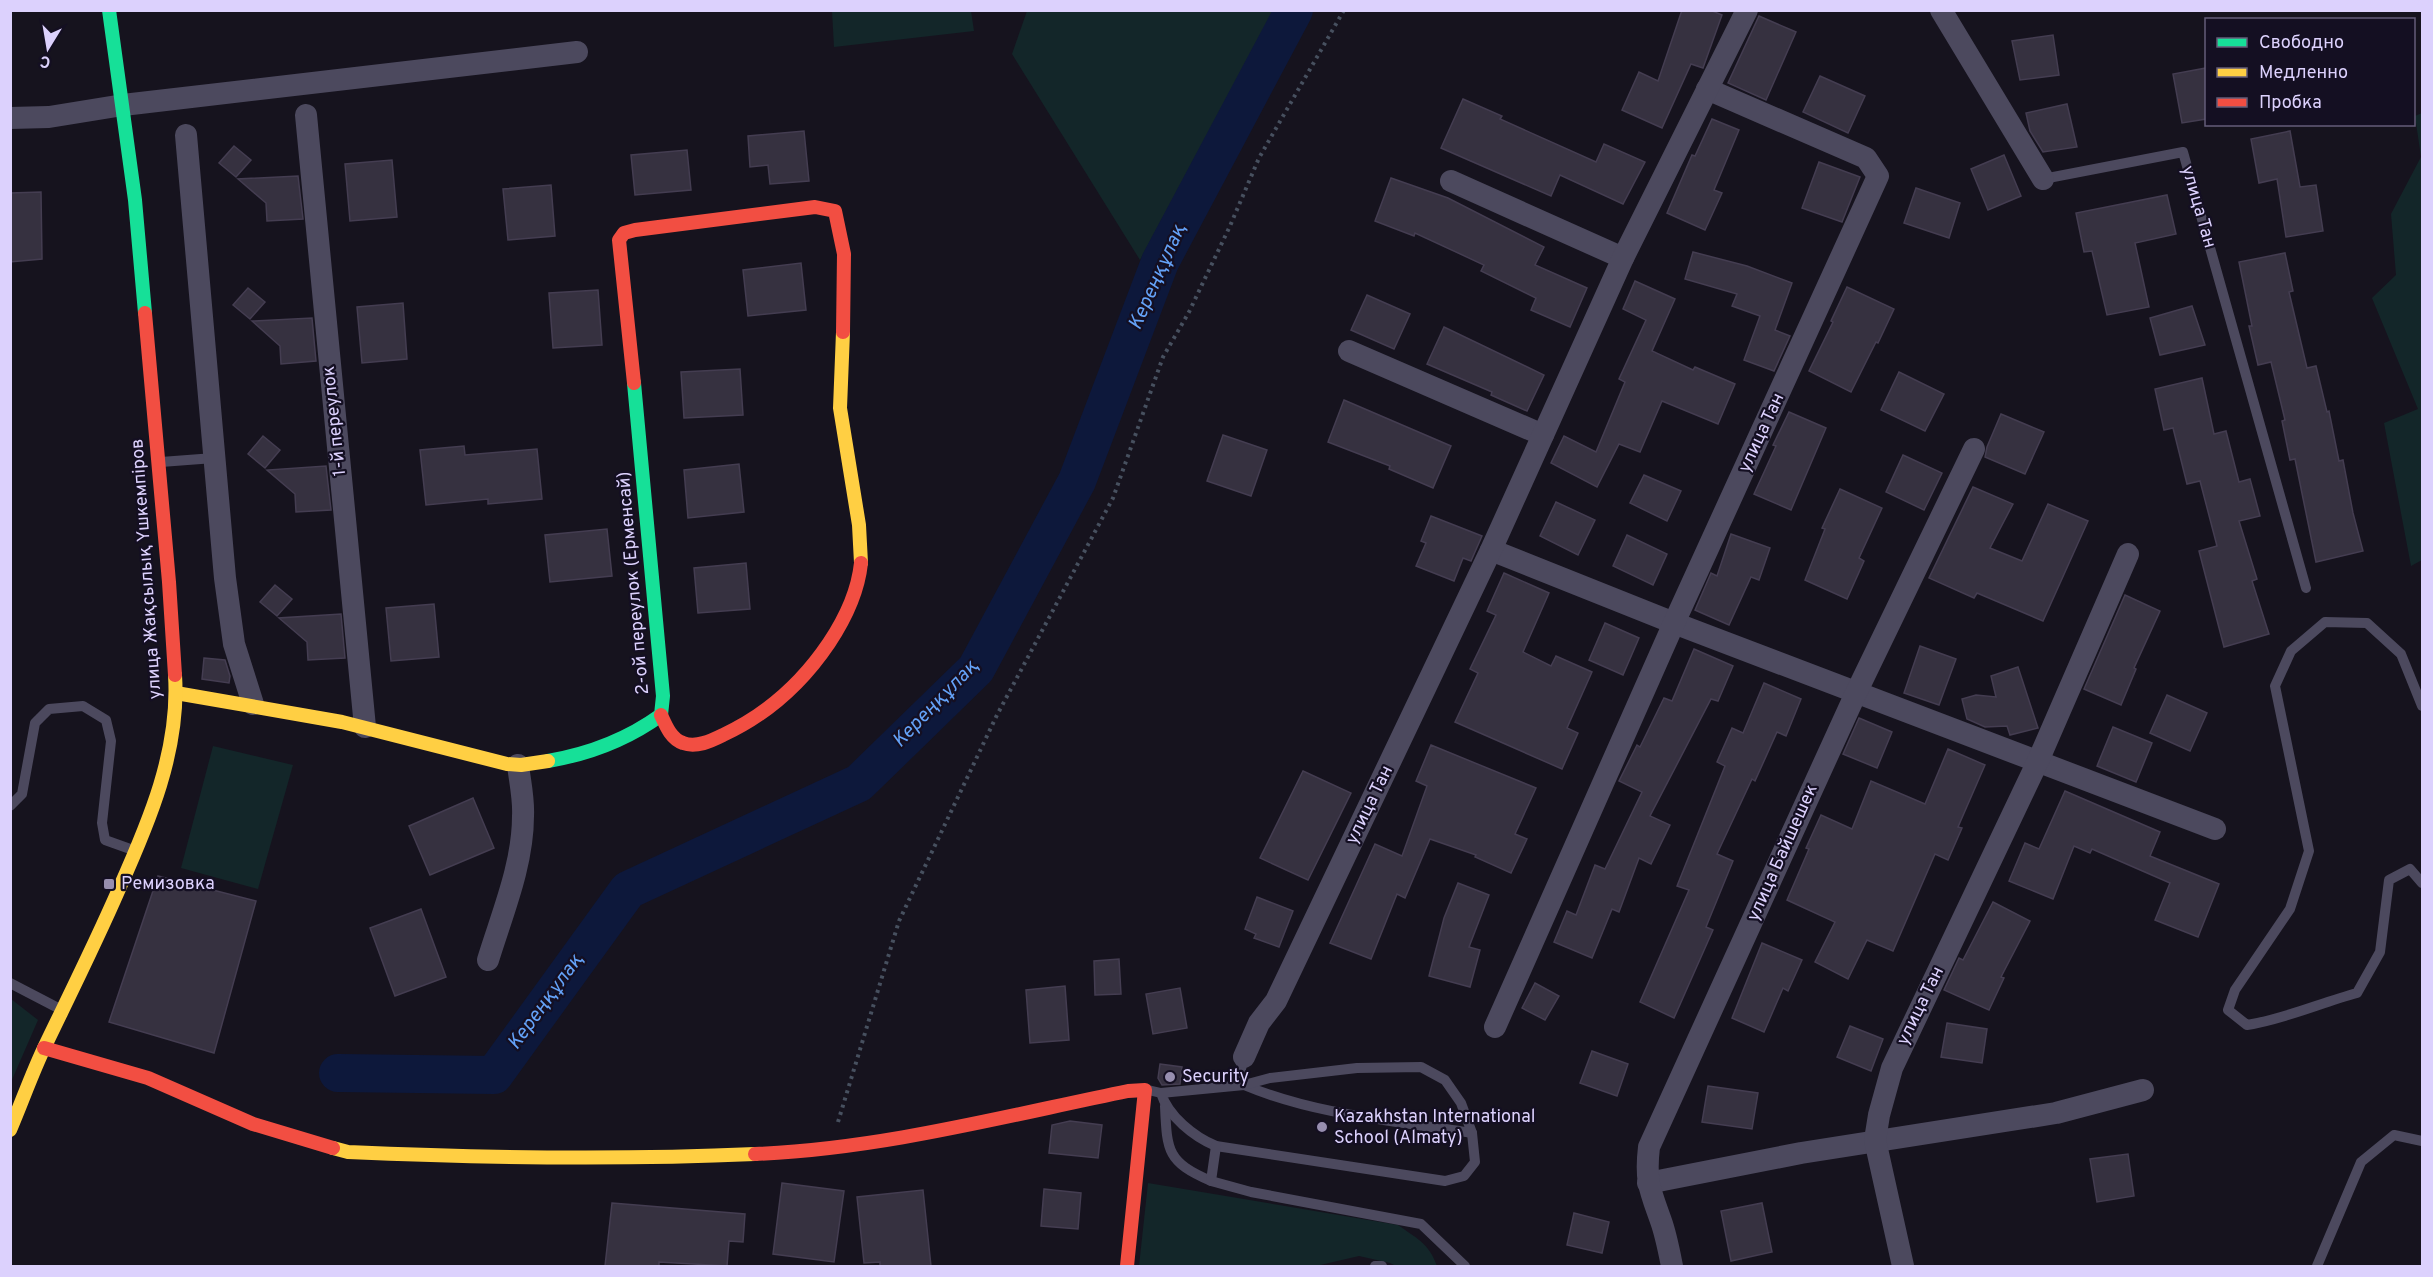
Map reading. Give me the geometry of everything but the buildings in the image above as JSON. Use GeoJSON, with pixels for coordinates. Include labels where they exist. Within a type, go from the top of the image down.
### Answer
{"type":"FeatureCollection","features":[{"type":"Feature","properties":{"kind":"street","name":"улица Жақсылық Үшкемпіров"},"geometry":{"type":"LineString","coordinates":[[10,1130],[44,1048],[136,851],[161,782],[171,740],[176,693],[135,200],[109,10]]}},
{"type":"Feature","properties":{"kind":"street","name":"улица Тан"},"geometry":{"type":"LineString","coordinates":[[1244,1057],[1259,1023],[1276,1001],[1491,550],[1623,258],[1747,10]]}},
{"type":"Feature","properties":{"kind":"street","name":"улица Тан"},"geometry":{"type":"LineString","coordinates":[[1941,10],[2043,178]]}},
{"type":"Feature","properties":{"kind":"street"},"geometry":{"type":"LineString","coordinates":[[10,118],[49,117],[123,105],[577,52]]}},
{"type":"Feature","properties":{"kind":"street","name":"улица Тан"},"geometry":{"type":"LineString","coordinates":[[1495,1027],[1674,623],[1871,197],[1878,176],[1866,158],[1707,89]]}},
{"type":"Feature","properties":{"kind":"street","name":"1-й переулок"},"geometry":{"type":"LineString","coordinates":[[306,115],[365,727]]}},
{"type":"Feature","properties":{"kind":"street"},"geometry":{"type":"LineString","coordinates":[[186,135],[225,578],[231,626],[240,666],[253,704]]}},
{"type":"Feature","properties":{"kind":"street"},"geometry":{"type":"LineString","coordinates":[[1451,182],[1623,258]]}},
{"type":"Feature","properties":{"kind":"street","name":"2-ой переулок (Ерменсай)"},"geometry":{"type":"LineString","coordinates":[[176,693],[253,704],[365,727],[458,752],[518,765],[548,761],[592,749],[645,728],[661,715],[663,696],[653,573],[619,240],[624,233],[635,230],[814,207],[835,211],[839,222],[845,286],[839,389],[848,472],[861,539],[859,573],[852,602],[816,662],[774,704],[724,735],[699,745],[683,744],[671,736],[661,715]]}},
{"type":"Feature","properties":{"kind":"street"},"geometry":{"type":"LineString","coordinates":[[1349,351],[1543,435]]}},
{"type":"Feature","properties":{"kind":"street","name":"улица Байшешек"},"geometry":{"type":"LineString","coordinates":[[1672,1266],[1661,1222],[1649,1192],[1646,1170],[1649,1147],[1856,693],[1974,449]]}},
{"type":"Feature","properties":{"kind":"street"},"geometry":{"type":"LineString","coordinates":[[1491,550],[1674,623],[2215,829]]}},
{"type":"Feature","properties":{"kind":"street","name":"улица Тан"},"geometry":{"type":"LineString","coordinates":[[1903,1266],[1875,1140],[1879,1115],[1892,1068],[2038,761],[2128,554]]}},
{"type":"Feature","properties":{"kind":"street"},"geometry":{"type":"LineString","coordinates":[[488,960],[516,866],[522,831],[523,804],[518,765]]}},
{"type":"Feature","properties":{"kind":"street"},"geometry":{"type":"LineString","coordinates":[[44,1048],[148,1078],[253,1124],[348,1152],[475,1158],[670,1158],[809,1152],[917,1134],[1128,1091],[1145,1090],[1127,1266]]}},
{"type":"Feature","properties":{"kind":"street"},"geometry":{"type":"LineString","coordinates":[[1648,1183],[1875,1140],[2056,1113],[2143,1090]]}},
{"type":"Feature","properties":{"kind":"lane","name":"улица Тан"},"geometry":{"type":"LineString","coordinates":[[2043,178],[2183,152],[2306,588]]}},
{"type":"Feature","properties":{"kind":"lane"},"geometry":{"type":"LineString","coordinates":[[158,462],[214,458]]}},
{"type":"Feature","properties":{"kind":"lane"},"geometry":{"type":"LineString","coordinates":[[2422,706],[2401,654],[2367,623],[2325,622],[2291,651],[2275,686],[2309,851],[2290,909],[2235,990],[2228,1011],[2247,1025],[2274,1020],[2357,993],[2380,952],[2389,880],[2410,869],[2422,883]]}},
{"type":"Feature","properties":{"kind":"lane"},"geometry":{"type":"LineString","coordinates":[[10,806],[22,794],[35,723],[49,709],[83,706],[106,720],[111,741],[102,823],[105,840],[136,851]]}},
{"type":"Feature","properties":{"kind":"lane"},"geometry":{"type":"LineString","coordinates":[[10,983],[63,1011]]}},
{"type":"Feature","properties":{"kind":"lane"},"geometry":{"type":"LineString","coordinates":[[1240,1085],[1244,1057]]}},
{"type":"Feature","properties":{"kind":"lane"},"geometry":{"type":"LineString","coordinates":[[1145,1090],[1161,1093],[1240,1085],[1270,1078],[1357,1068],[1421,1067],[1445,1080],[1461,1103],[1472,1133],[1475,1162],[1464,1176],[1445,1181],[1216,1146],[1200,1140],[1165,1106]]}},
{"type":"Feature","properties":{"kind":"lane"},"geometry":{"type":"LineString","coordinates":[[1240,1085],[1323,1109],[1472,1133]]}},
{"type":"Feature","properties":{"kind":"lane"},"geometry":{"type":"LineString","coordinates":[[1161,1093],[1165,1106],[1166,1143],[1178,1161],[1192,1173],[1251,1192],[1421,1224],[1464,1266]]}},
{"type":"Feature","properties":{"kind":"lane"},"geometry":{"type":"LineString","coordinates":[[2317,1266],[2361,1162],[2394,1135],[2422,1141]]}},
{"type":"Feature","properties":{"kind":"lane"},"geometry":{"type":"LineString","coordinates":[[1211,1181],[1216,1146]]}},
{"type":"Feature","properties":{"kind":"lane"},"geometry":{"type":"LineString","coordinates":[[1375,1266],[1382,1266]]}},
{"type":"Feature","properties":{"kind":"path"},"geometry":{"type":"LineString","coordinates":[[830,1148],[899,921],[997,715],[1113,498],[1163,357],[1189,312],[1259,158],[1344,10]]}},
{"type":"Feature","properties":{"kind":"green space"},"geometry":{"type":"Polygon","coordinates":[[[832,11],[971,11],[974,31],[834,47],[832,11]]]}},
{"type":"Feature","properties":{"kind":"green space"},"geometry":{"type":"Polygon","coordinates":[[[1027,11],[1273,11],[1140,260],[1012,54],[1027,11]]]}},
{"type":"Feature","properties":{"kind":"green space"},"geometry":{"type":"Polygon","coordinates":[[[2422,113],[2422,560],[2411,566],[2384,423],[2418,409],[2372,298],[2396,275],[2391,214],[2421,157],[2415,116],[2422,113]]]}},
{"type":"Feature","properties":{"kind":"green space"},"geometry":{"type":"Polygon","coordinates":[[[213,746],[293,765],[258,889],[181,868],[213,746]]]}},
{"type":"Feature","properties":{"kind":"green space"},"geometry":{"type":"Polygon","coordinates":[[[11,999],[38,1020],[11,1082],[11,999]]]}},
{"type":"Feature","properties":{"kind":"green space"},"geometry":{"type":"Polygon","coordinates":[[[1148,1183],[1398,1225],[1426,1246],[1437,1266],[1396,1266],[1359,1256],[1316,1266],[1139,1266],[1148,1183]]]}},
{"type":"Feature","properties":{"kind":"waterway","name":"Кереңқұлақ"},"geometry":{"type":"LineString","coordinates":[[338,1073],[494,1075],[628,890],[859,783],[976,669],[1077,481],[1160,262],[1294,10]]}},
{"type":"Feature","properties":{"kind":"traffic: fast"},"geometry":{"type":"LineString","coordinates":[[109,10],[135,200],[145,313]]}},
{"type":"Feature","properties":{"kind":"traffic: fast"},"geometry":{"type":"LineString","coordinates":[[548,761],[578,754],[622,738],[661,715],[663,696],[634,383]]}},
{"type":"Feature","properties":{"kind":"traffic: slow"},"geometry":{"type":"LineString","coordinates":[[843,332],[840,408],[859,525],[861,563]]}},
{"type":"Feature","properties":{"kind":"traffic: slow"},"geometry":{"type":"LineString","coordinates":[[10,1130],[40,1056],[110,909],[151,812],[173,731],[175,675]]}},
{"type":"Feature","properties":{"kind":"traffic: slow"},"geometry":{"type":"LineString","coordinates":[[176,693],[342,722],[507,764],[521,765],[548,761]]}},
{"type":"Feature","properties":{"kind":"traffic: slow"},"geometry":{"type":"LineString","coordinates":[[333,1148],[348,1152],[501,1157],[602,1158],[755,1154]]}},
{"type":"Feature","properties":{"kind":"traffic: jam"},"geometry":{"type":"LineString","coordinates":[[634,383],[619,240],[624,233],[635,230],[815,207],[835,211],[844,254],[843,332]]}},
{"type":"Feature","properties":{"kind":"traffic: jam"},"geometry":{"type":"LineString","coordinates":[[145,313],[175,675]]}},
{"type":"Feature","properties":{"kind":"traffic: jam"},"geometry":{"type":"LineString","coordinates":[[661,715],[669,732],[675,738],[693,745],[723,735],[768,708],[795,684],[829,643],[850,605],[861,563]]}},
{"type":"Feature","properties":{"kind":"traffic: jam"},"geometry":{"type":"LineString","coordinates":[[44,1048],[148,1078],[253,1124],[333,1148]]}},
{"type":"Feature","properties":{"kind":"traffic: jam"},"geometry":{"type":"LineString","coordinates":[[755,1154],[849,1146],[989,1121],[1128,1091],[1145,1090],[1127,1266]]}},
{"type":"Feature","properties":{"kind":"place","name":"Ремизовка"},"geometry":{"type":"Point","coordinates":[109,884]}},
{"type":"Feature","properties":{"kind":"place","name":"Security"},"geometry":{"type":"Point","coordinates":[1170,1077]}},
{"type":"Feature","properties":{"kind":"place","name":"Kazakhstan International School (Almaty)"},"geometry":{"type":"Point","coordinates":[1322,1127]}}]}
